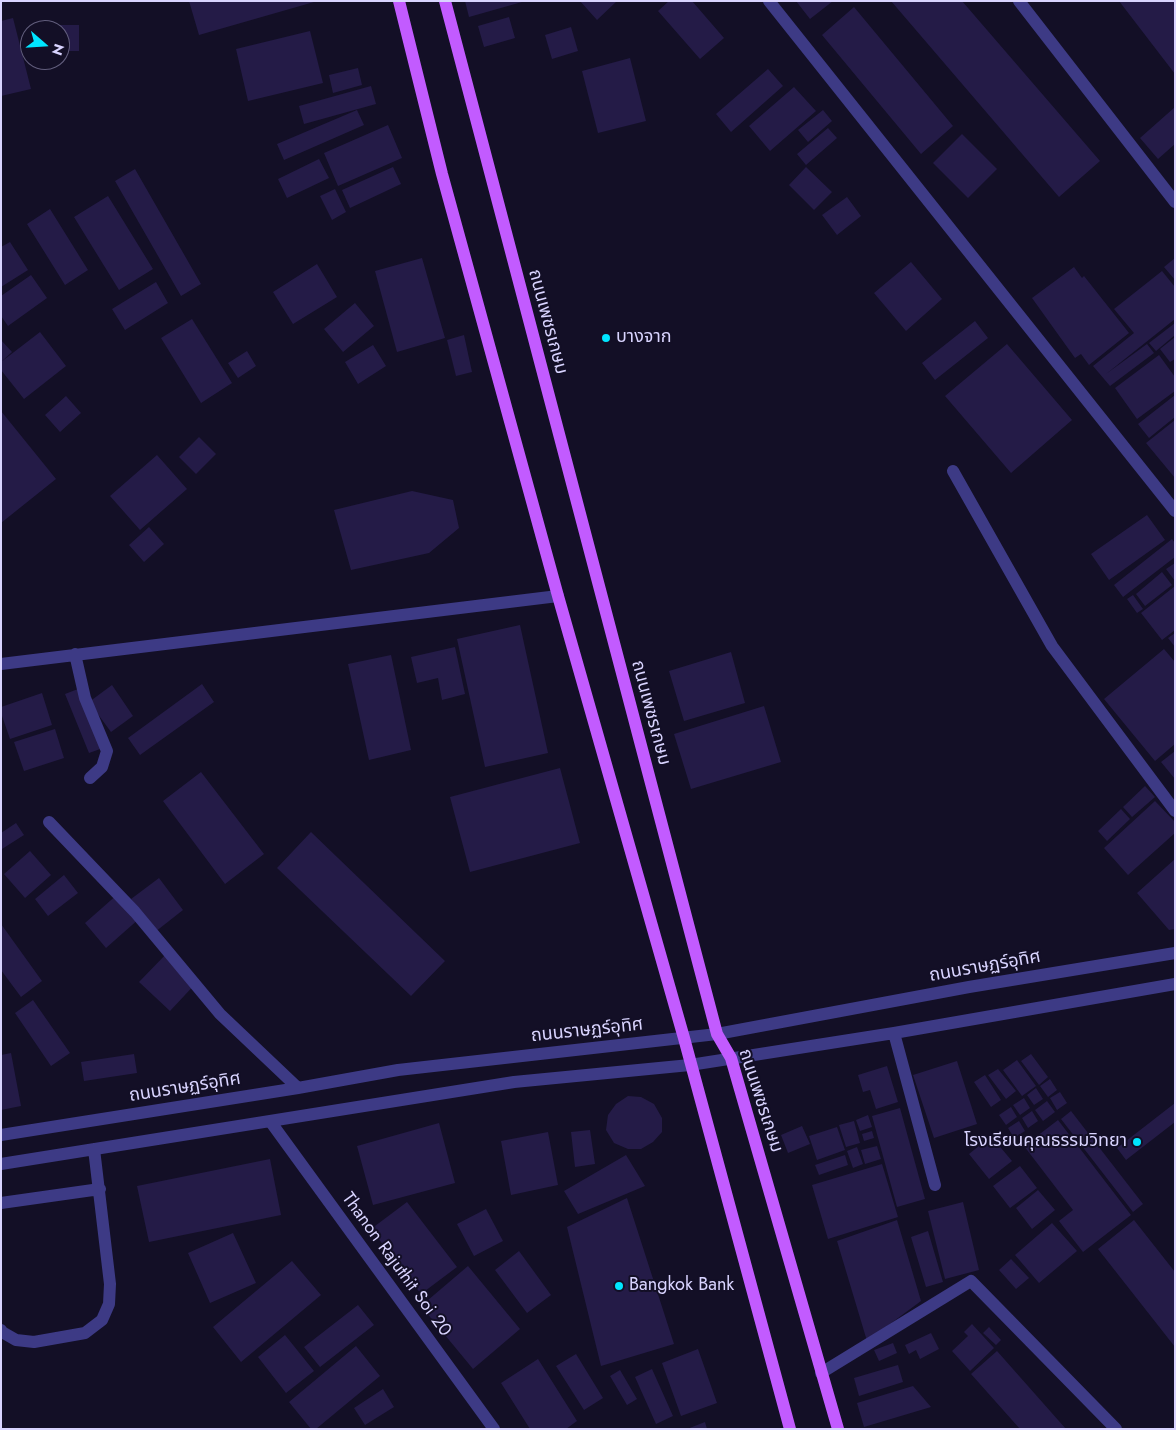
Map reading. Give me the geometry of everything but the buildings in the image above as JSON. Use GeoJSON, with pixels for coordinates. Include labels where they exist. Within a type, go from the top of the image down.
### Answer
{"type":"FeatureCollection","features":[{"type":"Feature","properties":{"kind":"main road"},"geometry":{"type":"LineString","coordinates":[[399,1],[442,174],[558,596],[684,1038],[790,1429]]}},
{"type":"Feature","properties":{"kind":"main road","name":"ถนนเพชรเกษม"},"geometry":{"type":"LineString","coordinates":[[445,1],[717,1034],[731,1058],[838,1429]]}},
{"type":"Feature","properties":{"kind":"street"},"geometry":{"type":"LineString","coordinates":[[769,1],[1175,512]]}},
{"type":"Feature","properties":{"kind":"street"},"geometry":{"type":"LineString","coordinates":[[1019,1],[1175,202]]}},
{"type":"Feature","properties":{"kind":"street"},"geometry":{"type":"LineString","coordinates":[[954,471],[1052,646],[1175,811]]}},
{"type":"Feature","properties":{"kind":"street"},"geometry":{"type":"LineString","coordinates":[[1,664],[558,596]]}},
{"type":"Feature","properties":{"kind":"street"},"geometry":{"type":"LineString","coordinates":[[75,654],[85,698],[106,751],[102,767],[90,778]]}},
{"type":"Feature","properties":{"kind":"street"},"geometry":{"type":"LineString","coordinates":[[49,822],[135,912],[220,1014],[298,1088]]}},
{"type":"Feature","properties":{"kind":"street","name":"ถนนราษฏร์อุทิศ"},"geometry":{"type":"LineString","coordinates":[[1,1136],[398,1070],[717,1034],[969,987],[1175,953]]}},
{"type":"Feature","properties":{"kind":"street"},"geometry":{"type":"LineString","coordinates":[[1,1164],[514,1082],[690,1065],[894,1033],[1175,984]]}},
{"type":"Feature","properties":{"kind":"street"},"geometry":{"type":"LineString","coordinates":[[894,1033],[935,1185]]}},
{"type":"Feature","properties":{"kind":"street","name":"Thanon Rajuthit Soi 20"},"geometry":{"type":"LineString","coordinates":[[270,1121],[494,1429]]}},
{"type":"Feature","properties":{"kind":"street"},"geometry":{"type":"LineString","coordinates":[[1,1330],[16,1340],[34,1342],[86,1333],[102,1320],[109,1304],[110,1284],[94,1149]]}},
{"type":"Feature","properties":{"kind":"street"},"geometry":{"type":"LineString","coordinates":[[1,1203],[100,1188]]}},
{"type":"Feature","properties":{"kind":"street"},"geometry":{"type":"LineString","coordinates":[[821,1373],[971,1281],[1116,1429]]}},
{"type":"Feature","properties":{"kind":"place","name":"บางจาก"},"geometry":{"type":"Point","coordinates":[606,338]}},
{"type":"Feature","properties":{"kind":"place","name":"โรงเรียนคุณธรรมวิทยา"},"geometry":{"type":"Point","coordinates":[1137,1142]}},
{"type":"Feature","properties":{"kind":"place","name":"Bangkok Bank"},"geometry":{"type":"Point","coordinates":[619,1286]}}]}
